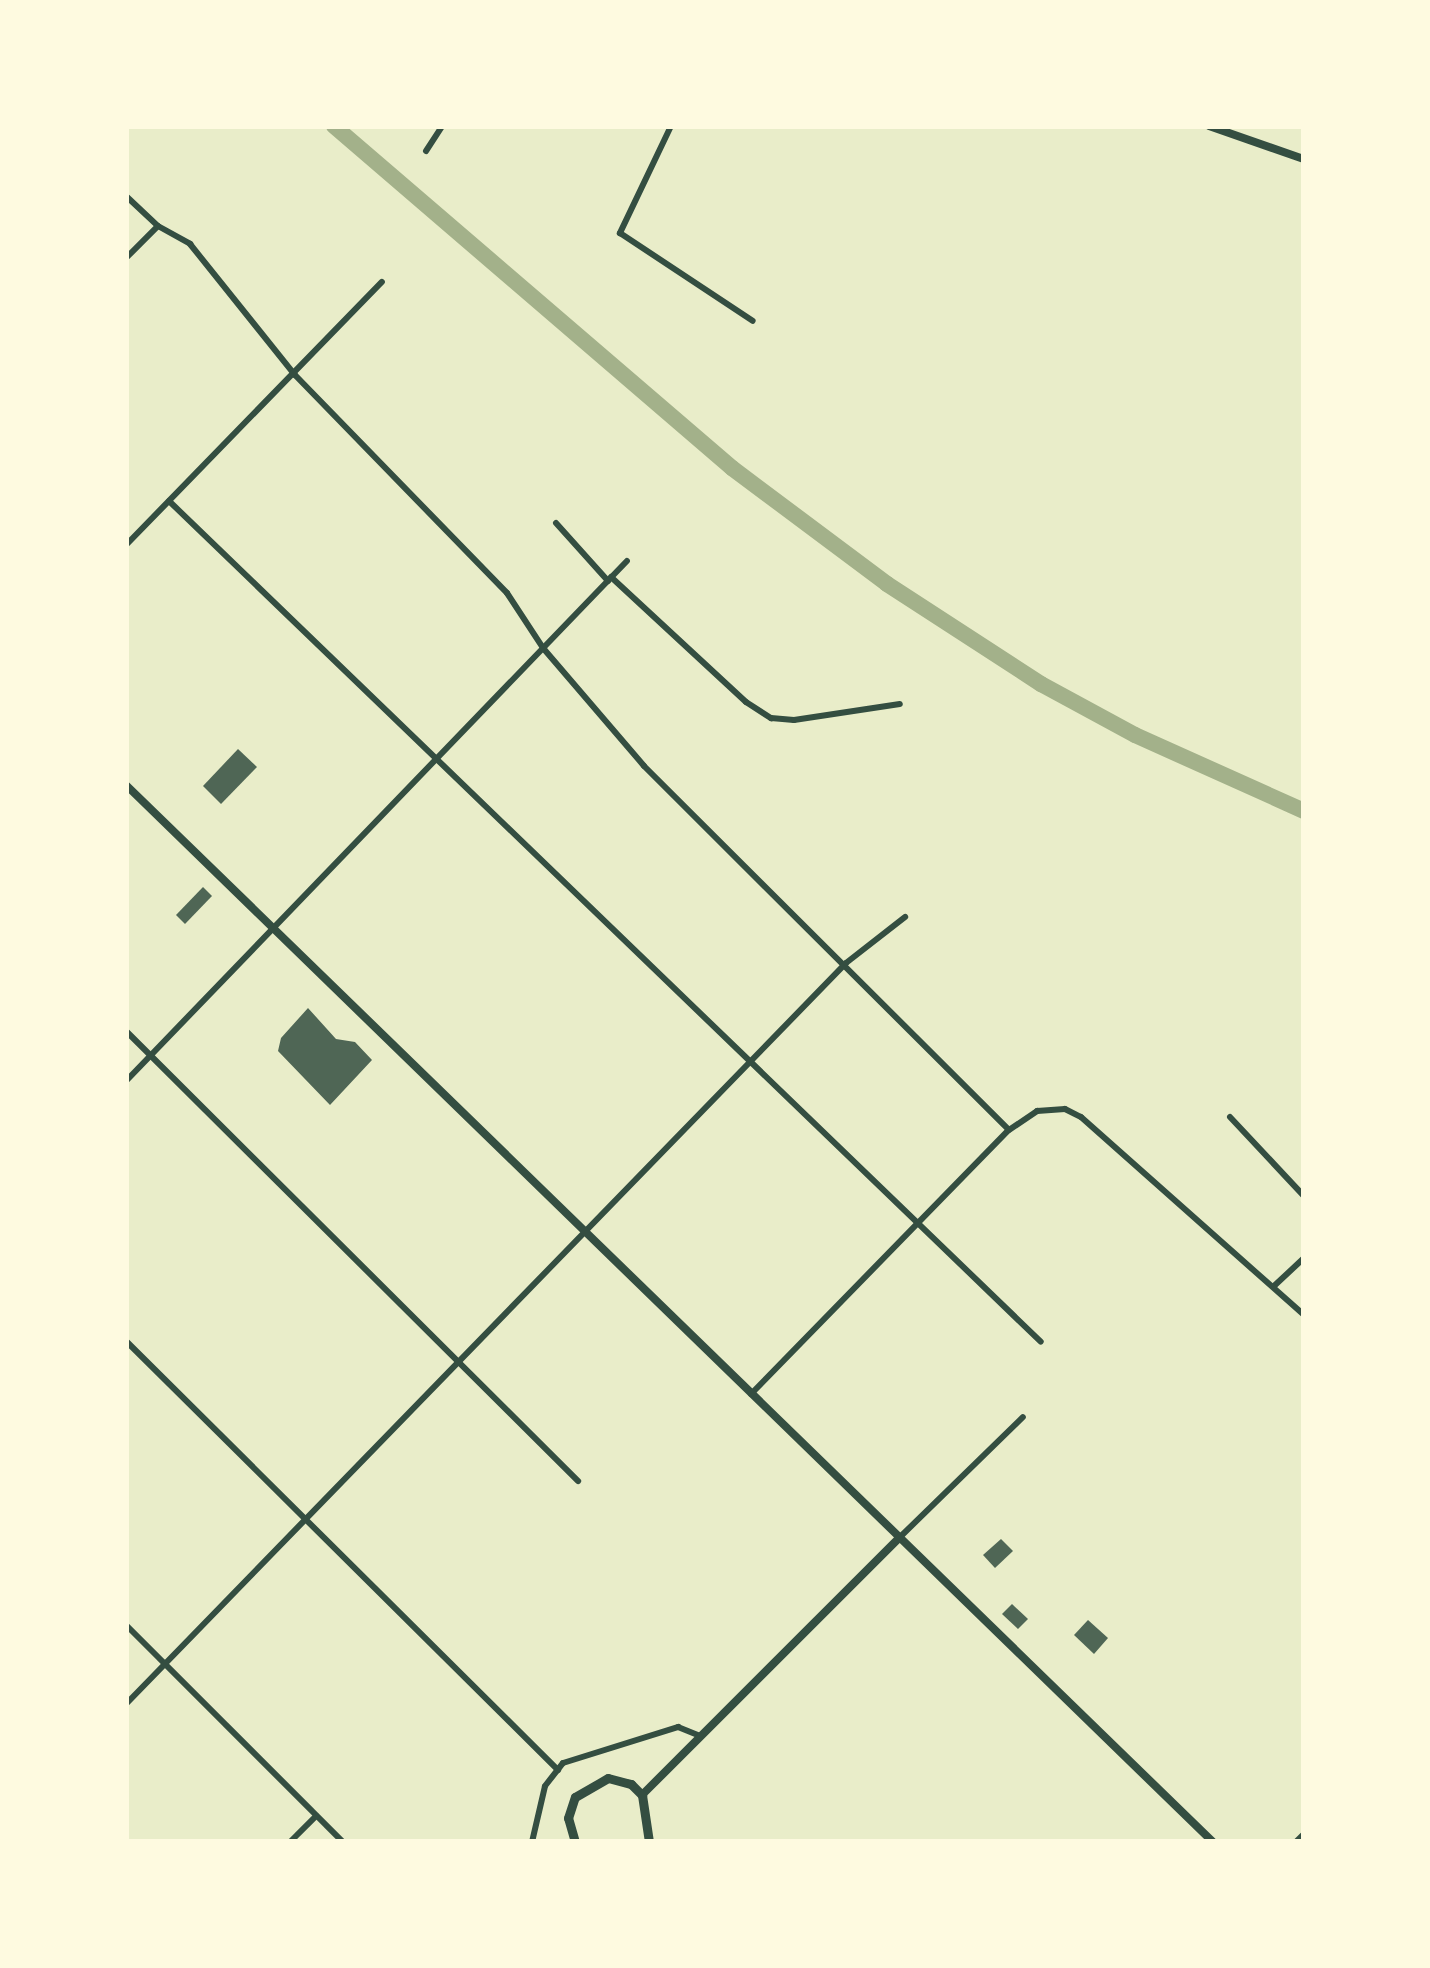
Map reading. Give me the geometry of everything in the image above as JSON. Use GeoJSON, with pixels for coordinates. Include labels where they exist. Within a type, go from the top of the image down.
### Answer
{"type":"FeatureCollection","features":[{"type":"Feature","properties":{"kind":"main road"},"geometry":{"type":"LineString","coordinates":[[575,1842],[569,1809],[586,1786],[616,1779],[642,1795],[649,1842]]}},
{"type":"Feature","properties":{"kind":"main road"},"geometry":{"type":"LineString","coordinates":[[1297,1842],[1304,1835]]}},
{"type":"Feature","properties":{"kind":"street"},"geometry":{"type":"LineString","coordinates":[[426,151],[442,126]]}},
{"type":"Feature","properties":{"kind":"street"},"geometry":{"type":"LineString","coordinates":[[671,126],[620,232],[753,322]]}},
{"type":"Feature","properties":{"kind":"street"},"geometry":{"type":"LineString","coordinates":[[1208,126],[1304,158]]}},
{"type":"Feature","properties":{"kind":"street"},"geometry":{"type":"LineString","coordinates":[[126,196],[158,226],[190,244],[295,375],[507,593],[543,648],[644,766],[1009,1130]]}},
{"type":"Feature","properties":{"kind":"street"},"geometry":{"type":"LineString","coordinates":[[126,258],[158,226]]}},
{"type":"Feature","properties":{"kind":"street"},"geometry":{"type":"LineString","coordinates":[[126,544],[382,282]]}},
{"type":"Feature","properties":{"kind":"street"},"geometry":{"type":"LineString","coordinates":[[169,500],[1041,1342]]}},
{"type":"Feature","properties":{"kind":"street"},"geometry":{"type":"LineString","coordinates":[[556,523],[609,579],[771,718],[794,720],[900,704]]}},
{"type":"Feature","properties":{"kind":"street"},"geometry":{"type":"LineString","coordinates":[[126,1082],[438,764],[627,561]]}},
{"type":"Feature","properties":{"kind":"street"},"geometry":{"type":"LineString","coordinates":[[126,785],[1213,1842]]}},
{"type":"Feature","properties":{"kind":"street"},"geometry":{"type":"LineString","coordinates":[[126,1703],[846,963],[905,917]]}},
{"type":"Feature","properties":{"kind":"street"},"geometry":{"type":"LineString","coordinates":[[126,1031],[578,1481]]}},
{"type":"Feature","properties":{"kind":"street"},"geometry":{"type":"LineString","coordinates":[[752,1394],[1009,1130],[1036,1111],[1065,1109],[1081,1117],[1304,1315]]}},
{"type":"Feature","properties":{"kind":"street"},"geometry":{"type":"LineString","coordinates":[[1230,1117],[1304,1196]]}},
{"type":"Feature","properties":{"kind":"street"},"geometry":{"type":"LineString","coordinates":[[1274,1286],[1304,1258]]}},
{"type":"Feature","properties":{"kind":"street"},"geometry":{"type":"LineString","coordinates":[[126,1340],[304,1523],[558,1770]]}},
{"type":"Feature","properties":{"kind":"street"},"geometry":{"type":"LineString","coordinates":[[642,1795],[1023,1417]]}},
{"type":"Feature","properties":{"kind":"street"},"geometry":{"type":"LineString","coordinates":[[126,1625],[343,1842]]}},
{"type":"Feature","properties":{"kind":"street"},"geometry":{"type":"LineString","coordinates":[[532,1842],[545,1786],[572,1758],[668,1729],[686,1726],[700,1736]]}},
{"type":"Feature","properties":{"kind":"street"},"geometry":{"type":"LineString","coordinates":[[290,1842],[316,1816]]}},
{"type":"Feature","properties":{"kind":"building"},"geometry":{"type":"Polygon","coordinates":[[[238,749],[257,767],[221,804],[203,786],[238,749]]]}},
{"type":"Feature","properties":{"kind":"building"},"geometry":{"type":"Polygon","coordinates":[[[203,887],[212,896],[185,924],[176,915],[203,887]]]}},
{"type":"Feature","properties":{"kind":"building"},"geometry":{"type":"Polygon","coordinates":[[[308,1008],[336,1039],[355,1042],[372,1060],[330,1105],[278,1051],[281,1038],[308,1008]]]}},
{"type":"Feature","properties":{"kind":"building"},"geometry":{"type":"Polygon","coordinates":[[[1001,1539],[1013,1551],[995,1568],[983,1555],[1001,1539]]]}},
{"type":"Feature","properties":{"kind":"building"},"geometry":{"type":"Polygon","coordinates":[[[1012,1604],[1028,1619],[1018,1629],[1002,1614],[1012,1604]]]}},
{"type":"Feature","properties":{"kind":"building"},"geometry":{"type":"Polygon","coordinates":[[[1088,1620],[1108,1638],[1094,1654],[1074,1635],[1088,1620]]]}},
{"type":"Feature","properties":{"kind":"waterway"},"geometry":{"type":"LineString","coordinates":[[334,126],[732,468],[887,584],[1041,684],[1135,735],[1304,811]]}}]}
